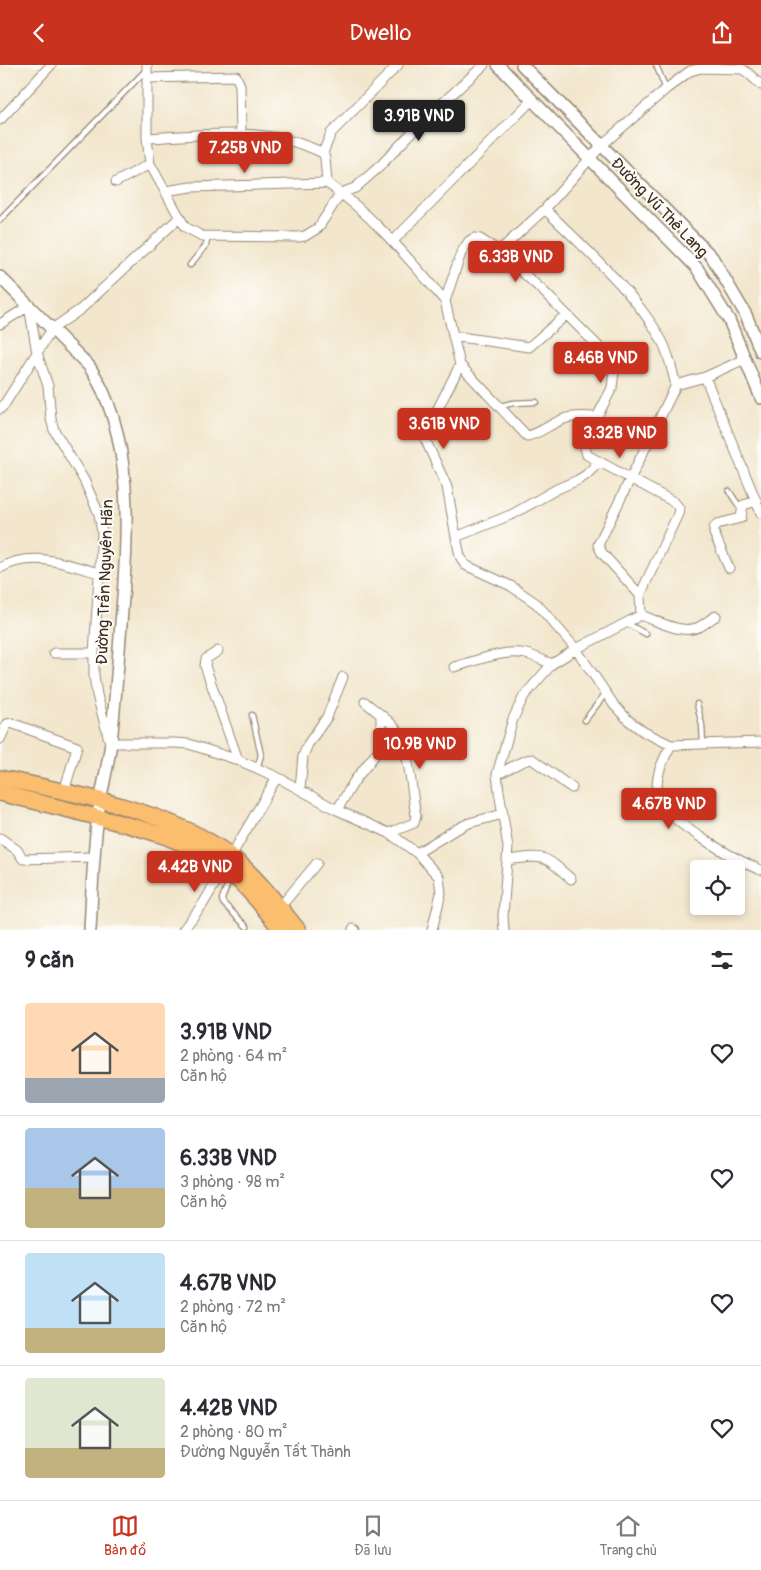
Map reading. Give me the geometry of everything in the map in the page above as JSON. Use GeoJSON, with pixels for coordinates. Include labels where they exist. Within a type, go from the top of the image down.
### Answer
{"type":"FeatureCollection","features":[{"type":"Feature","properties":{"kind":"main road"},"geometry":{"type":"LineString","coordinates":[[0,778],[100,801],[176,825],[211,842],[281,930]]}},
{"type":"Feature","properties":{"kind":"main road"},"geometry":{"type":"LineString","coordinates":[[0,793],[134,826],[172,839],[203,853],[260,883],[298,930]]}},
{"type":"Feature","properties":{"kind":"street"},"geometry":{"type":"LineString","coordinates":[[0,120],[51,65]]}},
{"type":"Feature","properties":{"kind":"street"},"geometry":{"type":"LineString","coordinates":[[327,183],[323,153],[332,133],[398,65]]}},
{"type":"Feature","properties":{"kind":"street"},"geometry":{"type":"LineString","coordinates":[[241,133],[240,85],[236,76],[147,71],[150,164],[185,227],[193,233],[202,236],[298,237],[318,227],[341,193],[355,188],[379,167],[424,120],[484,65]]}},
{"type":"Feature","properties":{"kind":"street","name":"Đường Vũ Thê Lang"},"geometry":{"type":"LineString","coordinates":[[498,65],[697,268],[728,320],[761,398]]}},
{"type":"Feature","properties":{"kind":"street","name":"Đường Vũ Thê Lang"},"geometry":{"type":"LineString","coordinates":[[522,65],[712,257],[746,315],[761,353]]}},
{"type":"Feature","properties":{"kind":"street"},"geometry":{"type":"LineString","coordinates":[[499,251],[545,209],[602,145],[666,89],[690,71],[700,69],[742,69],[761,85]]}},
{"type":"Feature","properties":{"kind":"street"},"geometry":{"type":"LineString","coordinates":[[393,241],[532,100]]}},
{"type":"Feature","properties":{"kind":"street"},"geometry":{"type":"LineString","coordinates":[[148,138],[241,133],[269,135],[283,138],[323,153]]}},
{"type":"Feature","properties":{"kind":"street"},"geometry":{"type":"LineString","coordinates":[[116,182],[150,164]]}},
{"type":"Feature","properties":{"kind":"street"},"geometry":{"type":"LineString","coordinates":[[164,191],[191,187],[327,183],[341,193],[393,241],[445,301],[460,365],[527,436],[533,435],[565,419],[597,417]]}},
{"type":"Feature","properties":{"kind":"street"},"geometry":{"type":"LineString","coordinates":[[545,209],[622,287],[652,324],[664,344],[676,385],[598,545],[602,553],[640,595]]}},
{"type":"Feature","properties":{"kind":"street"},"geometry":{"type":"LineString","coordinates":[[0,409],[52,329],[81,309],[179,218]]}},
{"type":"Feature","properties":{"kind":"street"},"geometry":{"type":"LineString","coordinates":[[445,301],[461,253],[469,241],[480,239],[499,251],[605,353],[614,371],[612,388],[586,439],[585,448],[587,455],[674,502],[679,508],[678,514],[640,595],[641,615]]}},
{"type":"Feature","properties":{"kind":"street","name":"Đường Trần Nguyên Hãn"},"geometry":{"type":"LineString","coordinates":[[0,277],[89,366],[100,383],[114,417],[122,456],[125,507],[124,588],[110,743],[100,801],[94,857],[90,930]]}},
{"type":"Feature","properties":{"kind":"street"},"geometry":{"type":"LineString","coordinates":[[0,324],[29,306],[38,353],[48,386],[54,430],[84,480],[99,514],[102,533],[94,676],[96,695],[110,743],[189,744],[257,768],[337,810],[389,833],[417,853],[438,877],[441,893],[432,930]]}},
{"type":"Feature","properties":{"kind":"street"},"geometry":{"type":"LineString","coordinates":[[453,336],[529,347],[566,315]]}},
{"type":"Feature","properties":{"kind":"street"},"geometry":{"type":"LineString","coordinates":[[676,385],[705,377],[745,359]]}},
{"type":"Feature","properties":{"kind":"street"},"geometry":{"type":"LineString","coordinates":[[460,365],[426,432],[426,441],[447,487],[460,556],[466,565],[511,586],[536,604],[576,649],[606,693],[628,720],[644,732],[671,745],[761,742]]}},
{"type":"Feature","properties":{"kind":"street"},"geometry":{"type":"LineString","coordinates":[[705,377],[761,513]]}},
{"type":"Feature","properties":{"kind":"street"},"geometry":{"type":"LineString","coordinates":[[456,537],[513,514],[557,489],[578,481],[599,462]]}},
{"type":"Feature","properties":{"kind":"street"},"geometry":{"type":"LineString","coordinates":[[729,568],[714,533],[714,528],[717,524],[740,518],[743,505],[757,501]]}},
{"type":"Feature","properties":{"kind":"street"},"geometry":{"type":"LineString","coordinates":[[0,568],[11,562],[24,559],[41,559],[99,573]]}},
{"type":"Feature","properties":{"kind":"street"},"geometry":{"type":"LineString","coordinates":[[504,930],[503,916],[508,860],[507,832],[498,774],[513,719],[524,696],[552,664],[576,649],[641,615],[690,630],[700,627],[716,616]]}},
{"type":"Feature","properties":{"kind":"street"},"geometry":{"type":"LineString","coordinates":[[218,651],[206,659],[205,667],[238,760]]}},
{"type":"Feature","properties":{"kind":"street"},"geometry":{"type":"LineString","coordinates":[[54,653],[94,653]]}},
{"type":"Feature","properties":{"kind":"street"},"geometry":{"type":"LineString","coordinates":[[454,667],[513,653],[526,654],[552,664]]}},
{"type":"Feature","properties":{"kind":"street"},"geometry":{"type":"LineString","coordinates":[[300,789],[303,756],[308,744],[327,717],[343,677]]}},
{"type":"Feature","properties":{"kind":"street"},"geometry":{"type":"LineString","coordinates":[[365,702],[394,727],[402,740],[406,756],[416,816],[414,823],[389,833]]}},
{"type":"Feature","properties":{"kind":"street"},"geometry":{"type":"LineString","coordinates":[[337,810],[355,780],[378,751],[382,742],[381,715]]}},
{"type":"Feature","properties":{"kind":"street"},"geometry":{"type":"LineString","coordinates":[[0,739],[7,724],[11,723],[77,747],[64,793]]}},
{"type":"Feature","properties":{"kind":"street"},"geometry":{"type":"LineString","coordinates":[[671,745],[660,767],[657,781],[659,799],[666,812],[705,839],[761,870]]}},
{"type":"Feature","properties":{"kind":"street"},"geometry":{"type":"LineString","coordinates":[[498,774],[526,760],[532,759],[572,788]]}},
{"type":"Feature","properties":{"kind":"street"},"geometry":{"type":"LineString","coordinates":[[184,930],[229,866],[277,777]]}},
{"type":"Feature","properties":{"kind":"street"},"geometry":{"type":"LineString","coordinates":[[417,853],[469,823],[503,814]]}},
{"type":"Feature","properties":{"kind":"street"},"geometry":{"type":"LineString","coordinates":[[0,839],[17,850],[23,859],[94,857]]}},
{"type":"Feature","properties":{"kind":"street"},"geometry":{"type":"LineString","coordinates":[[508,860],[536,856],[543,857],[571,879]]}},
{"type":"Feature","properties":{"kind":"street"},"geometry":{"type":"LineString","coordinates":[[280,907],[317,863]]}},
{"type":"Feature","properties":{"kind":"lane"},"geometry":{"type":"LineString","coordinates":[[656,65],[666,89]]}},
{"type":"Feature","properties":{"kind":"lane"},"geometry":{"type":"LineString","coordinates":[[0,220],[147,71]]}},
{"type":"Feature","properties":{"kind":"lane"},"geometry":{"type":"LineString","coordinates":[[190,265],[206,245],[208,236]]}},
{"type":"Feature","properties":{"kind":"lane"},"geometry":{"type":"LineString","coordinates":[[500,406],[536,402]]}},
{"type":"Feature","properties":{"kind":"lane"},"geometry":{"type":"LineString","coordinates":[[729,491],[741,509]]}},
{"type":"Feature","properties":{"kind":"lane"},"geometry":{"type":"LineString","coordinates":[[626,623],[646,635]]}},
{"type":"Feature","properties":{"kind":"lane"},"geometry":{"type":"LineString","coordinates":[[585,720],[606,693]]}},
{"type":"Feature","properties":{"kind":"lane"},"geometry":{"type":"LineString","coordinates":[[697,704],[702,725],[703,744]]}},
{"type":"Feature","properties":{"kind":"lane"},"geometry":{"type":"LineString","coordinates":[[252,715],[261,755],[257,768]]}},
{"type":"Feature","properties":{"kind":"lane"},"geometry":{"type":"LineString","coordinates":[[229,866],[222,899],[223,903],[247,927]]}}]}
